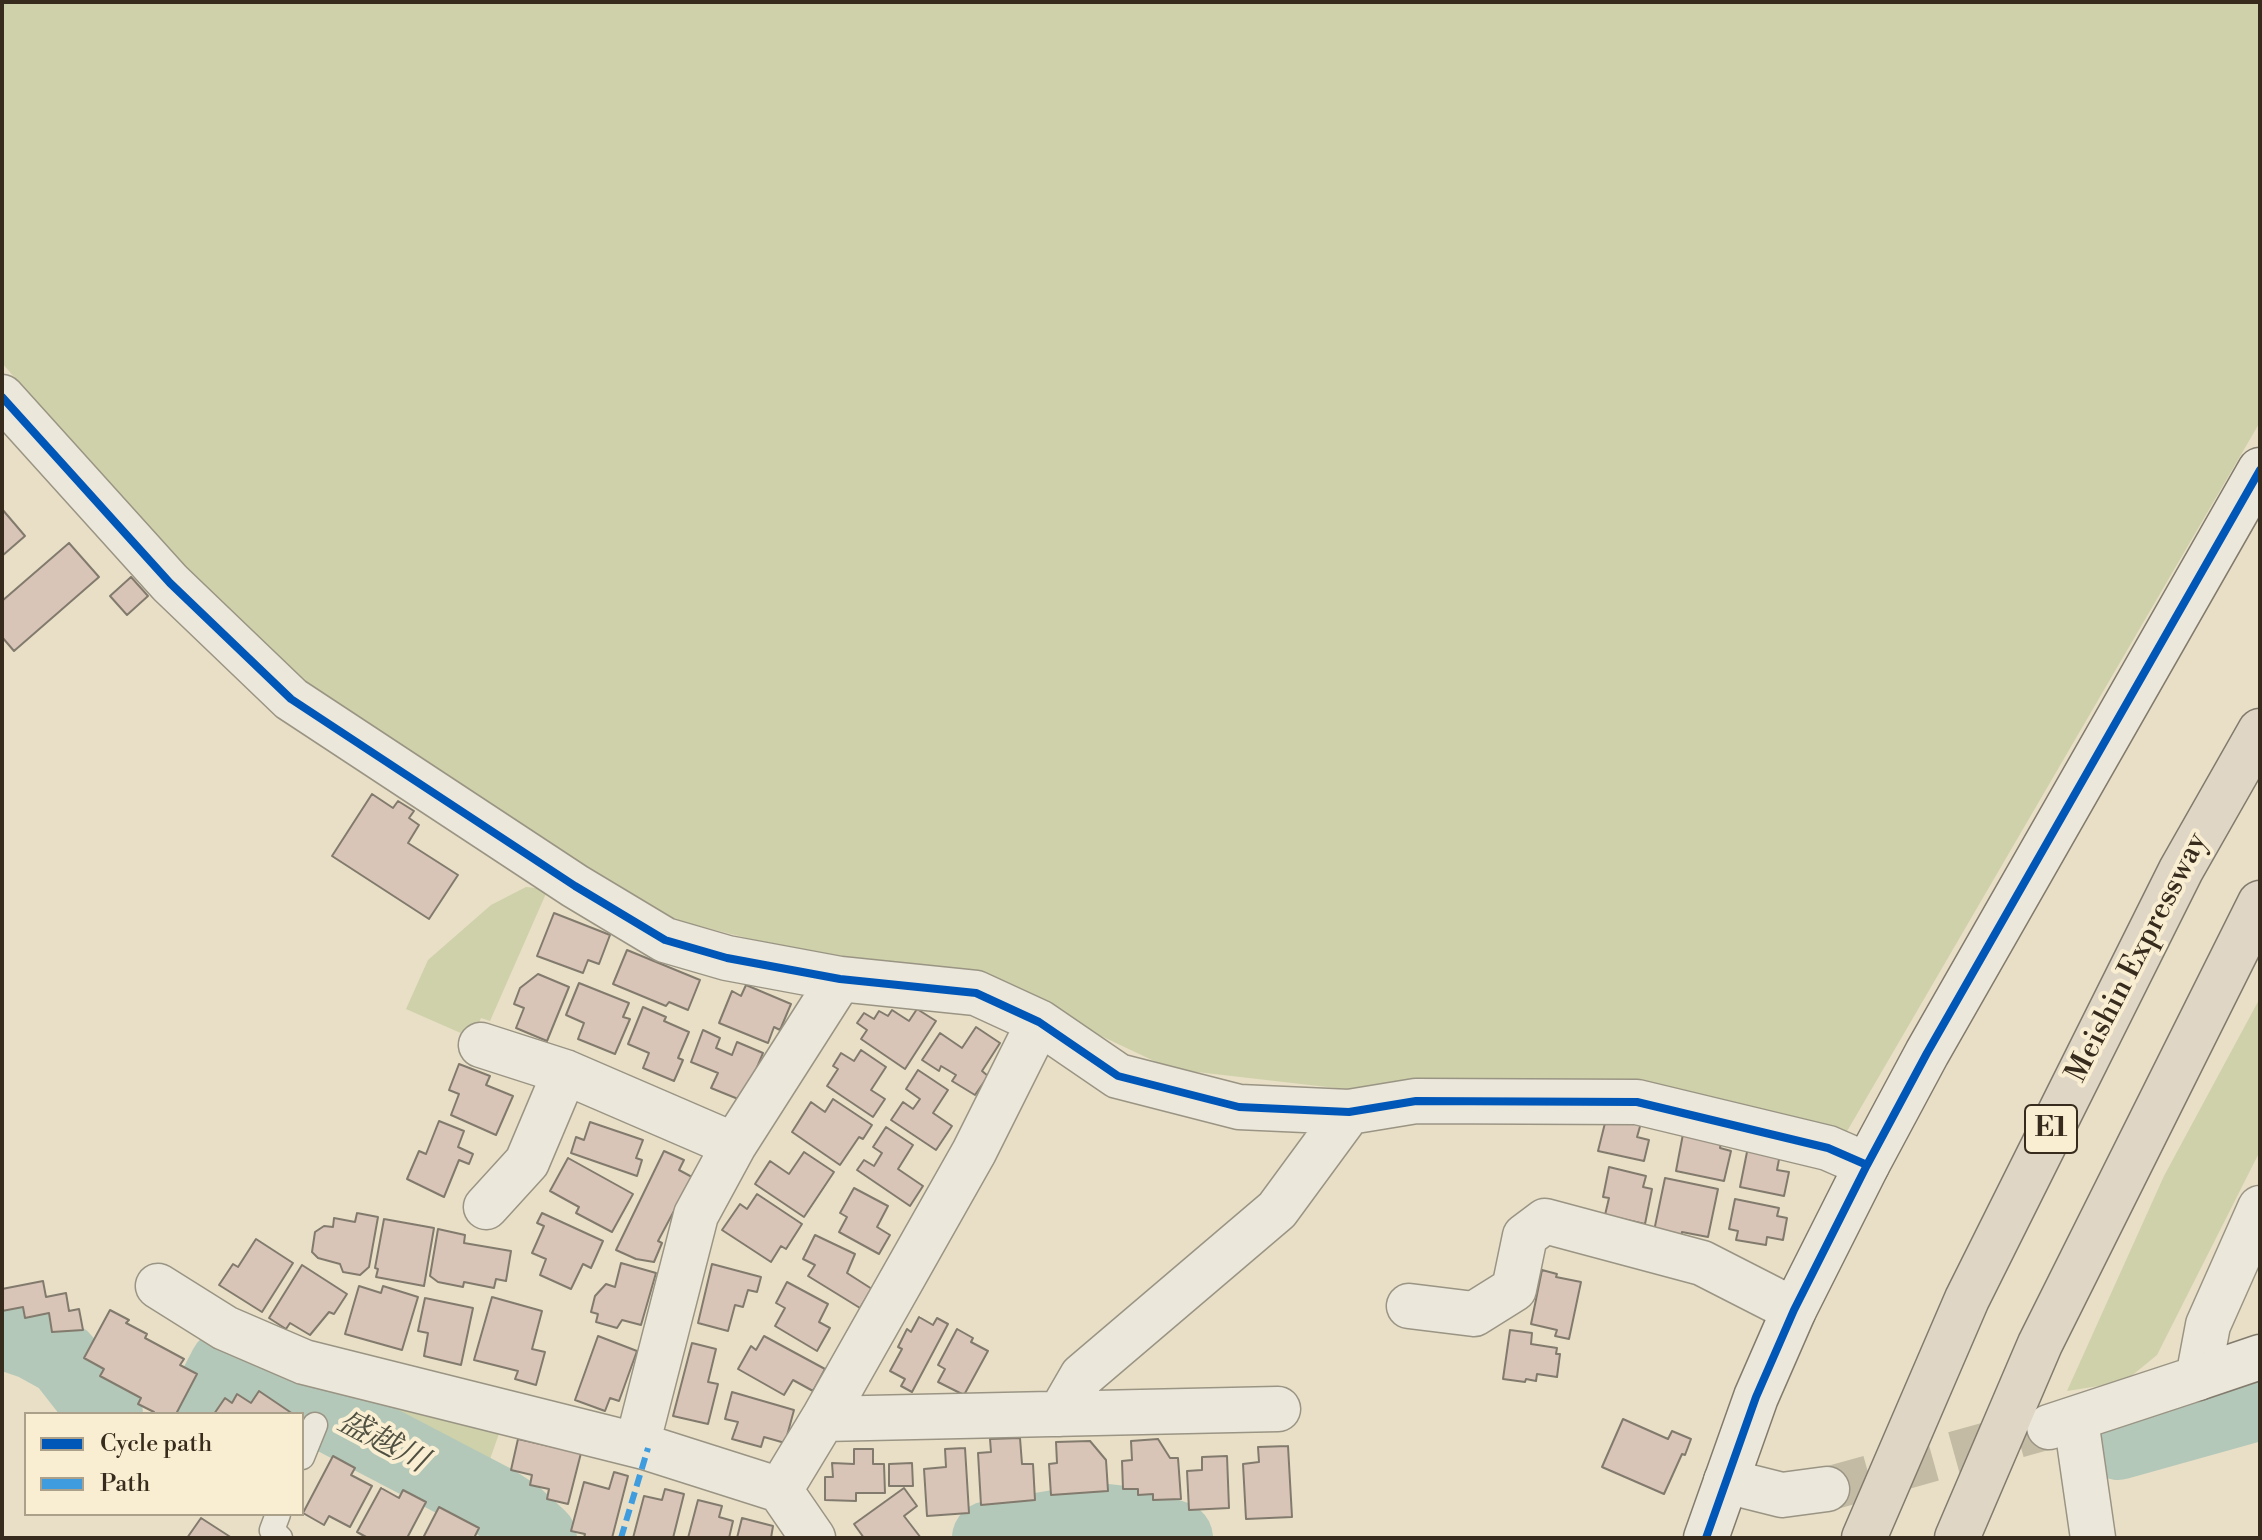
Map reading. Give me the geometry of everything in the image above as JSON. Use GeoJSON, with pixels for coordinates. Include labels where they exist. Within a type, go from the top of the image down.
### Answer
{"type":"FeatureCollection","features":[{"type":"Feature","properties":{"kind":"highway","name":"Meishin Expressway"},"geometry":{"type":"LineString","coordinates":[[1864,1538],[1967,1299],[2181,870],[2260,731]]}},
{"type":"Feature","properties":{"kind":"highway"},"geometry":{"type":"LineString","coordinates":[[1957,1538],[2040,1344],[2260,903]]}},
{"type":"Feature","properties":{"kind":"street"},"geometry":{"type":"LineString","coordinates":[[2,397],[170,583],[291,699],[575,886],[665,940],[727,958],[840,979],[976,993],[1039,1022],[1118,1076],[1239,1107],[1349,1112],[1416,1101],[1637,1102],[1828,1148],[1867,1165]]}},
{"type":"Feature","properties":{"kind":"street"},"geometry":{"type":"LineString","coordinates":[[1706,1538],[1756,1397],[1794,1310],[1867,1165],[1927,1053],[2260,470]]}},
{"type":"Feature","properties":{"kind":"street"},"geometry":{"type":"LineString","coordinates":[[637,1445],[696,1215],[734,1145],[840,979]]}},
{"type":"Feature","properties":{"kind":"street"},"geometry":{"type":"LineString","coordinates":[[780,1490],[974,1152],[1039,1022]]}},
{"type":"Feature","properties":{"kind":"street"},"geometry":{"type":"LineString","coordinates":[[481,1045],[565,1072],[734,1145]]}},
{"type":"Feature","properties":{"kind":"street"},"geometry":{"type":"LineString","coordinates":[[486,1207],[527,1162],[565,1072]]}},
{"type":"Feature","properties":{"kind":"street"},"geometry":{"type":"LineString","coordinates":[[1060,1414],[1082,1376],[1277,1210],[1349,1112]]}},
{"type":"Feature","properties":{"kind":"street"},"geometry":{"type":"LineString","coordinates":[[2198,1378],[2208,1325],[2260,1208]]}},
{"type":"Feature","properties":{"kind":"street"},"geometry":{"type":"LineString","coordinates":[[1409,1306],[1474,1314],[1514,1289],[1525,1236],[1545,1221],[1702,1263],[1794,1310]]}},
{"type":"Feature","properties":{"kind":"street"},"geometry":{"type":"LineString","coordinates":[[158,1286],[225,1328],[304,1362],[637,1445],[780,1490],[813,1538]]}},
{"type":"Feature","properties":{"kind":"street"},"geometry":{"type":"LineString","coordinates":[[2093,1538],[2062,1424],[2260,1357]]}},
{"type":"Feature","properties":{"kind":"street"},"geometry":{"type":"LineString","coordinates":[[823,1419],[1278,1409]]}},
{"type":"Feature","properties":{"kind":"street"},"geometry":{"type":"LineString","coordinates":[[1726,1481],[1782,1495],[1827,1489]]}},
{"type":"Feature","properties":{"kind":"lane"},"geometry":{"type":"LineString","coordinates":[[304,1452],[315,1425]]}},
{"type":"Feature","properties":{"kind":"lane"},"geometry":{"type":"LineString","coordinates":[[277,1516],[272,1530],[280,1538]]}},
{"type":"Feature","properties":{"kind":"green space"},"geometry":{"type":"Polygon","coordinates":[[[2,2],[2260,2],[2260,422],[1846,1133],[1353,1090],[1171,1069],[1063,1018],[656,915],[352,729],[149,533],[2,363],[2,2]]]}},
{"type":"Feature","properties":{"kind":"green space"},"geometry":{"type":"Polygon","coordinates":[[[526,887],[548,889],[490,1021],[481,1018],[472,1038],[406,1009],[428,960],[491,905],[526,887]]]}},
{"type":"Feature","properties":{"kind":"green space"},"geometry":{"type":"Polygon","coordinates":[[[2260,998],[2260,1151],[2157,1355],[2124,1382],[2067,1391],[2164,1176],[2260,998]]]}},
{"type":"Feature","properties":{"kind":"green space"},"geometry":{"type":"Polygon","coordinates":[[[294,1378],[501,1428],[489,1462],[441,1453],[330,1404],[294,1378]]]}},
{"type":"Feature","properties":{"kind":"building"},"geometry":{"type":"Polygon","coordinates":[[[2,509],[25,536],[2,556],[2,509]]]}},
{"type":"Feature","properties":{"kind":"building"},"geometry":{"type":"Polygon","coordinates":[[[69,543],[99,577],[14,651],[2,637],[2,601],[69,543]]]}},
{"type":"Feature","properties":{"kind":"building"},"geometry":{"type":"Polygon","coordinates":[[[131,577],[148,596],[127,615],[110,596],[131,577]]]}},
{"type":"Feature","properties":{"kind":"building"},"geometry":{"type":"Polygon","coordinates":[[[372,794],[393,808],[398,801],[414,811],[409,818],[419,825],[408,843],[458,875],[429,919],[332,856],[372,794]]]}},
{"type":"Feature","properties":{"kind":"building"},"geometry":{"type":"Polygon","coordinates":[[[554,913],[610,935],[599,964],[588,960],[583,973],[537,956],[554,913]]]}},
{"type":"Feature","properties":{"kind":"building"},"geometry":{"type":"Polygon","coordinates":[[[627,950],[700,980],[688,1010],[669,1002],[666,1006],[613,984],[627,950]]]}},
{"type":"Feature","properties":{"kind":"building"},"geometry":{"type":"Polygon","coordinates":[[[538,974],[569,987],[547,1041],[516,1028],[524,1008],[514,1004],[520,988],[538,974]]]}},
{"type":"Feature","properties":{"kind":"building"},"geometry":{"type":"Polygon","coordinates":[[[579,983],[629,1003],[623,1017],[630,1019],[615,1054],[578,1039],[584,1023],[566,1015],[579,983]]]}},
{"type":"Feature","properties":{"kind":"building"},"geometry":{"type":"Polygon","coordinates":[[[746,985],[791,1004],[780,1030],[774,1027],[768,1043],[719,1023],[732,991],[741,996],[746,985]]]}},
{"type":"Feature","properties":{"kind":"building"},"geometry":{"type":"Polygon","coordinates":[[[643,1007],[689,1032],[678,1058],[683,1060],[674,1081],[643,1068],[649,1053],[628,1044],[643,1007]]]}},
{"type":"Feature","properties":{"kind":"building"},"geometry":{"type":"Polygon","coordinates":[[[917,1009],[936,1021],[905,1069],[861,1039],[867,1030],[857,1023],[864,1013],[874,1019],[879,1011],[888,1016],[892,1010],[909,1021],[917,1009]]]}},
{"type":"Feature","properties":{"kind":"building"},"geometry":{"type":"Polygon","coordinates":[[[976,1027],[1000,1043],[982,1071],[988,1076],[975,1095],[952,1081],[956,1075],[941,1066],[939,1071],[922,1060],[940,1033],[962,1048],[976,1027]]]}},
{"type":"Feature","properties":{"kind":"building"},"geometry":{"type":"Polygon","coordinates":[[[703,1030],[720,1038],[716,1048],[732,1055],[737,1042],[763,1053],[743,1101],[711,1088],[718,1073],[691,1062],[703,1030]]]}},
{"type":"Feature","properties":{"kind":"building"},"geometry":{"type":"Polygon","coordinates":[[[861,1050],[886,1067],[871,1090],[885,1099],[873,1117],[827,1086],[838,1069],[833,1066],[841,1053],[854,1061],[861,1050]]]}},
{"type":"Feature","properties":{"kind":"building"},"geometry":{"type":"Polygon","coordinates":[[[459,1064],[490,1076],[486,1085],[513,1096],[496,1135],[451,1115],[459,1094],[449,1090],[459,1064]]]}},
{"type":"Feature","properties":{"kind":"building"},"geometry":{"type":"Polygon","coordinates":[[[918,1070],[948,1090],[933,1113],[952,1126],[936,1150],[891,1120],[903,1102],[913,1109],[920,1099],[906,1089],[918,1070]]]}},
{"type":"Feature","properties":{"kind":"building"},"geometry":{"type":"Polygon","coordinates":[[[833,1099],[872,1125],[863,1139],[859,1137],[840,1165],[792,1132],[811,1102],[825,1112],[833,1099]]]}},
{"type":"Feature","properties":{"kind":"building"},"geometry":{"type":"Polygon","coordinates":[[[1607,1115],[1641,1123],[1637,1137],[1649,1140],[1644,1161],[1598,1151],[1607,1115]]]}},
{"type":"Feature","properties":{"kind":"building"},"geometry":{"type":"Polygon","coordinates":[[[439,1121],[464,1131],[458,1147],[473,1154],[469,1164],[459,1160],[444,1197],[407,1179],[419,1151],[426,1154],[439,1121]]]}},
{"type":"Feature","properties":{"kind":"building"},"geometry":{"type":"Polygon","coordinates":[[[590,1122],[643,1140],[636,1158],[642,1160],[637,1176],[571,1153],[576,1137],[584,1140],[590,1122]]]}},
{"type":"Feature","properties":{"kind":"building"},"geometry":{"type":"Polygon","coordinates":[[[886,1127],[913,1145],[898,1169],[923,1186],[910,1206],[857,1170],[864,1160],[874,1166],[882,1153],[873,1147],[886,1127]]]}},
{"type":"Feature","properties":{"kind":"building"},"geometry":{"type":"Polygon","coordinates":[[[1683,1134],[1721,1142],[1720,1148],[1731,1151],[1724,1181],[1676,1171],[1683,1134]]]}},
{"type":"Feature","properties":{"kind":"building"},"geometry":{"type":"Polygon","coordinates":[[[1748,1147],[1780,1154],[1777,1170],[1789,1172],[1784,1196],[1740,1187],[1748,1147]]]}},
{"type":"Feature","properties":{"kind":"building"},"geometry":{"type":"Polygon","coordinates":[[[664,1151],[684,1160],[679,1170],[692,1177],[658,1241],[662,1243],[654,1262],[636,1259],[616,1250],[664,1151]]]}},
{"type":"Feature","properties":{"kind":"building"},"geometry":{"type":"Polygon","coordinates":[[[804,1152],[834,1172],[804,1217],[755,1184],[770,1161],[789,1174],[804,1152]]]}},
{"type":"Feature","properties":{"kind":"building"},"geometry":{"type":"Polygon","coordinates":[[[568,1158],[633,1194],[612,1232],[576,1213],[579,1207],[550,1191],[568,1158]]]}},
{"type":"Feature","properties":{"kind":"building"},"geometry":{"type":"Polygon","coordinates":[[[1609,1167],[1646,1176],[1643,1187],[1652,1189],[1645,1224],[1605,1215],[1609,1198],[1603,1197],[1609,1167]]]}},
{"type":"Feature","properties":{"kind":"building"},"geometry":{"type":"Polygon","coordinates":[[[1665,1178],[1718,1189],[1708,1237],[1682,1232],[1681,1237],[1654,1231],[1665,1178]]]}},
{"type":"Feature","properties":{"kind":"building"},"geometry":{"type":"Polygon","coordinates":[[[854,1188],[888,1206],[877,1227],[890,1235],[879,1254],[839,1232],[847,1217],[840,1213],[854,1188]]]}},
{"type":"Feature","properties":{"kind":"building"},"geometry":{"type":"Polygon","coordinates":[[[757,1194],[802,1224],[786,1249],[781,1246],[771,1262],[722,1230],[740,1204],[747,1209],[757,1194]]]}},
{"type":"Feature","properties":{"kind":"building"},"geometry":{"type":"Polygon","coordinates":[[[1735,1199],[1779,1208],[1777,1216],[1787,1218],[1783,1240],[1767,1237],[1766,1245],[1736,1240],[1738,1231],[1729,1229],[1735,1199]]]}},
{"type":"Feature","properties":{"kind":"building"},"geometry":{"type":"Polygon","coordinates":[[[357,1213],[378,1217],[369,1267],[360,1275],[343,1272],[340,1264],[318,1258],[312,1252],[315,1232],[324,1226],[333,1227],[334,1218],[355,1222],[357,1213]]]}},
{"type":"Feature","properties":{"kind":"building"},"geometry":{"type":"Polygon","coordinates":[[[542,1213],[603,1241],[591,1268],[583,1264],[571,1289],[540,1275],[546,1259],[532,1253],[544,1226],[537,1223],[542,1213]]]}},
{"type":"Feature","properties":{"kind":"building"},"geometry":{"type":"Polygon","coordinates":[[[384,1219],[434,1228],[424,1286],[376,1277],[384,1219]]]}},
{"type":"Feature","properties":{"kind":"building"},"geometry":{"type":"Polygon","coordinates":[[[438,1229],[465,1235],[464,1243],[511,1251],[506,1281],[496,1279],[494,1288],[464,1282],[463,1287],[438,1282],[430,1276],[438,1229]]]}},
{"type":"Feature","properties":{"kind":"building"},"geometry":{"type":"Polygon","coordinates":[[[815,1235],[855,1254],[847,1273],[872,1289],[860,1308],[808,1276],[815,1265],[803,1259],[815,1235]]]}},
{"type":"Feature","properties":{"kind":"building"},"geometry":{"type":"Polygon","coordinates":[[[256,1239],[293,1263],[262,1312],[219,1285],[233,1264],[238,1267],[256,1239]]]}},
{"type":"Feature","properties":{"kind":"building"},"geometry":{"type":"Polygon","coordinates":[[[621,1263],[656,1273],[641,1325],[622,1320],[617,1328],[596,1322],[598,1314],[591,1312],[595,1296],[606,1284],[615,1287],[621,1263]]]}},
{"type":"Feature","properties":{"kind":"building"},"geometry":{"type":"Polygon","coordinates":[[[712,1264],[761,1277],[757,1292],[748,1290],[743,1307],[735,1305],[728,1331],[698,1323],[712,1264]]]}},
{"type":"Feature","properties":{"kind":"building"},"geometry":{"type":"Polygon","coordinates":[[[302,1265],[347,1294],[334,1314],[329,1312],[310,1335],[290,1323],[286,1329],[269,1318],[302,1265]]]}},
{"type":"Feature","properties":{"kind":"building"},"geometry":{"type":"Polygon","coordinates":[[[1542,1270],[1557,1274],[1556,1277],[1581,1282],[1569,1339],[1555,1336],[1557,1330],[1531,1324],[1542,1270]]]}},
{"type":"Feature","properties":{"kind":"building"},"geometry":{"type":"Polygon","coordinates":[[[43,1281],[46,1297],[66,1293],[69,1311],[79,1309],[83,1330],[52,1332],[49,1313],[25,1318],[23,1307],[2,1311],[2,1289],[43,1281]]]}},
{"type":"Feature","properties":{"kind":"building"},"geometry":{"type":"Polygon","coordinates":[[[787,1282],[828,1304],[819,1322],[830,1328],[817,1351],[775,1326],[785,1308],[776,1303],[787,1282]]]}},
{"type":"Feature","properties":{"kind":"building"},"geometry":{"type":"Polygon","coordinates":[[[359,1286],[381,1293],[383,1286],[418,1297],[402,1350],[345,1334],[359,1286]]]}},
{"type":"Feature","properties":{"kind":"building"},"geometry":{"type":"Polygon","coordinates":[[[492,1297],[542,1311],[532,1349],[545,1352],[536,1385],[515,1379],[518,1371],[474,1360],[492,1297]]]}},
{"type":"Feature","properties":{"kind":"building"},"geometry":{"type":"Polygon","coordinates":[[[425,1298],[473,1308],[461,1365],[424,1356],[428,1333],[418,1331],[425,1298]]]}},
{"type":"Feature","properties":{"kind":"building"},"geometry":{"type":"Polygon","coordinates":[[[110,1310],[147,1334],[145,1338],[184,1359],[180,1365],[197,1374],[177,1412],[154,1412],[138,1404],[141,1398],[100,1376],[104,1369],[84,1358],[110,1310]]]}},
{"type":"Feature","properties":{"kind":"building"},"geometry":{"type":"Polygon","coordinates":[[[919,1317],[933,1325],[937,1318],[948,1324],[912,1392],[901,1386],[905,1379],[890,1371],[902,1349],[898,1347],[907,1329],[911,1332],[919,1317]]]}},
{"type":"Feature","properties":{"kind":"building"},"geometry":{"type":"Polygon","coordinates":[[[957,1329],[973,1338],[971,1342],[988,1351],[964,1395],[938,1382],[945,1369],[938,1365],[957,1329]]]}},
{"type":"Feature","properties":{"kind":"building"},"geometry":{"type":"Polygon","coordinates":[[[1510,1330],[1532,1333],[1531,1344],[1557,1348],[1556,1354],[1560,1354],[1557,1377],[1537,1374],[1536,1381],[1526,1379],[1525,1382],[1503,1379],[1510,1330]]]}},
{"type":"Feature","properties":{"kind":"building"},"geometry":{"type":"Polygon","coordinates":[[[598,1336],[637,1351],[619,1401],[610,1398],[605,1411],[575,1400],[598,1336]]]}},
{"type":"Feature","properties":{"kind":"building"},"geometry":{"type":"Polygon","coordinates":[[[764,1336],[825,1369],[813,1391],[793,1380],[784,1395],[738,1369],[751,1346],[756,1350],[764,1336]]]}},
{"type":"Feature","properties":{"kind":"building"},"geometry":{"type":"Polygon","coordinates":[[[692,1343],[716,1349],[708,1382],[718,1384],[708,1424],[673,1416],[692,1343]]]}},
{"type":"Feature","properties":{"kind":"building"},"geometry":{"type":"Polygon","coordinates":[[[259,1391],[290,1412],[215,1412],[225,1398],[232,1403],[237,1394],[251,1403],[259,1391]]]}},
{"type":"Feature","properties":{"kind":"building"},"geometry":{"type":"Polygon","coordinates":[[[732,1392],[794,1410],[785,1443],[764,1437],[761,1447],[732,1439],[738,1422],[725,1419],[732,1392]]]}},
{"type":"Feature","properties":{"kind":"building"},"geometry":{"type":"Polygon","coordinates":[[[1623,1419],[1668,1439],[1672,1431],[1691,1439],[1664,1494],[1602,1467],[1623,1419]]]}},
{"type":"Feature","properties":{"kind":"building"},"geometry":{"type":"Polygon","coordinates":[[[1020,1438],[1022,1464],[1033,1464],[1035,1500],[981,1505],[978,1453],[991,1452],[990,1439],[1020,1438]]]}},
{"type":"Feature","properties":{"kind":"building"},"geometry":{"type":"Polygon","coordinates":[[[518,1439],[581,1453],[568,1504],[547,1499],[549,1489],[530,1485],[532,1475],[511,1470],[518,1439]]]}},
{"type":"Feature","properties":{"kind":"building"},"geometry":{"type":"Polygon","coordinates":[[[1158,1439],[1170,1458],[1178,1458],[1181,1499],[1153,1500],[1153,1494],[1138,1495],[1138,1489],[1123,1489],[1122,1461],[1132,1460],[1131,1441],[1158,1439]]]}},
{"type":"Feature","properties":{"kind":"building"},"geometry":{"type":"Polygon","coordinates":[[[1090,1441],[1106,1460],[1108,1491],[1051,1495],[1049,1464],[1057,1463],[1056,1442],[1090,1441]]]}},
{"type":"Feature","properties":{"kind":"building"},"geometry":{"type":"Polygon","coordinates":[[[1288,1446],[1292,1517],[1246,1519],[1243,1464],[1259,1462],[1258,1447],[1288,1446]]]}},
{"type":"Feature","properties":{"kind":"building"},"geometry":{"type":"Polygon","coordinates":[[[965,1448],[969,1513],[927,1516],[924,1469],[946,1467],[945,1449],[965,1448]]]}},
{"type":"Feature","properties":{"kind":"building"},"geometry":{"type":"Polygon","coordinates":[[[854,1449],[873,1449],[873,1464],[884,1464],[885,1493],[856,1493],[856,1501],[825,1500],[825,1477],[833,1477],[832,1463],[854,1464],[854,1449]]]}},
{"type":"Feature","properties":{"kind":"building"},"geometry":{"type":"Polygon","coordinates":[[[333,1456],[355,1468],[351,1475],[372,1486],[350,1527],[329,1516],[324,1525],[304,1511],[333,1456]]]}},
{"type":"Feature","properties":{"kind":"building"},"geometry":{"type":"Polygon","coordinates":[[[1227,1456],[1229,1508],[1189,1510],[1187,1471],[1202,1470],[1202,1457],[1227,1456]]]}},
{"type":"Feature","properties":{"kind":"building"},"geometry":{"type":"Polygon","coordinates":[[[912,1463],[913,1486],[889,1486],[889,1464],[912,1463]]]}},
{"type":"Feature","properties":{"kind":"building"},"geometry":{"type":"Polygon","coordinates":[[[614,1472],[628,1476],[612,1538],[584,1538],[585,1534],[571,1531],[584,1482],[609,1489],[614,1472]]]}},
{"type":"Feature","properties":{"kind":"building"},"geometry":{"type":"Polygon","coordinates":[[[381,1488],[399,1498],[403,1490],[426,1502],[407,1538],[368,1538],[357,1532],[381,1488]]]}},
{"type":"Feature","properties":{"kind":"building"},"geometry":{"type":"Polygon","coordinates":[[[904,1488],[917,1506],[904,1516],[921,1538],[864,1538],[854,1524],[904,1488]]]}},
{"type":"Feature","properties":{"kind":"building"},"geometry":{"type":"Polygon","coordinates":[[[665,1489],[684,1494],[673,1538],[633,1538],[644,1496],[662,1500],[665,1489]]]}},
{"type":"Feature","properties":{"kind":"building"},"geometry":{"type":"Polygon","coordinates":[[[698,1500],[722,1506],[719,1517],[733,1521],[729,1538],[688,1538],[698,1500]]]}},
{"type":"Feature","properties":{"kind":"building"},"geometry":{"type":"Polygon","coordinates":[[[439,1507],[479,1528],[474,1538],[423,1538],[439,1507]]]}},
{"type":"Feature","properties":{"kind":"building"},"geometry":{"type":"Polygon","coordinates":[[[201,1518],[232,1538],[187,1538],[201,1518]]]}},
{"type":"Feature","properties":{"kind":"building"},"geometry":{"type":"Polygon","coordinates":[[[742,1518],[773,1526],[771,1538],[737,1538],[742,1518]]]}},
{"type":"Feature","properties":{"kind":"waterway","name":"盛越川"},"geometry":{"type":"LineString","coordinates":[[2,1332],[34,1343],[63,1359],[104,1412]]}},
{"type":"Feature","properties":{"kind":"waterway","name":"盛越川"},"geometry":{"type":"LineString","coordinates":[[202,1412],[226,1366],[239,1362],[256,1368],[319,1410],[495,1502],[540,1538]]}},
{"type":"Feature","properties":{"kind":"waterway","name":"盛越川"},"geometry":{"type":"LineString","coordinates":[[2118,1443],[2260,1403]]}},
{"type":"Feature","properties":{"kind":"waterway","name":"盛越川"},"geometry":{"type":"LineString","coordinates":[[989,1538],[1098,1520],[1133,1524],[1176,1538]]}},
{"type":"Feature","properties":{"kind":"waterway","name":"盛越川"},"geometry":{"type":"LineString","coordinates":[[1002,1534],[1008,1538]]}},
{"type":"Feature","properties":{"kind":"tunnel"},"geometry":{"type":"LineString","coordinates":[[1827,1489],[2049,1427]]}},
{"type":"Feature","properties":{"kind":"marked path"},"geometry":{"type":"LineString","coordinates":[[621,1538],[648,1448]]}},
{"type":"Feature","properties":{"kind":"cycle path"},"geometry":{"type":"LineString","coordinates":[[2,397],[170,583],[291,699],[575,886],[665,940],[727,958],[840,979],[976,993],[1039,1022],[1118,1076],[1239,1107],[1349,1112],[1416,1101],[1637,1102],[1828,1148],[1867,1165]]}},
{"type":"Feature","properties":{"kind":"cycle path"},"geometry":{"type":"LineString","coordinates":[[1706,1538],[1756,1397],[1794,1310],[1867,1165],[1927,1053],[2260,470]]}}]}
